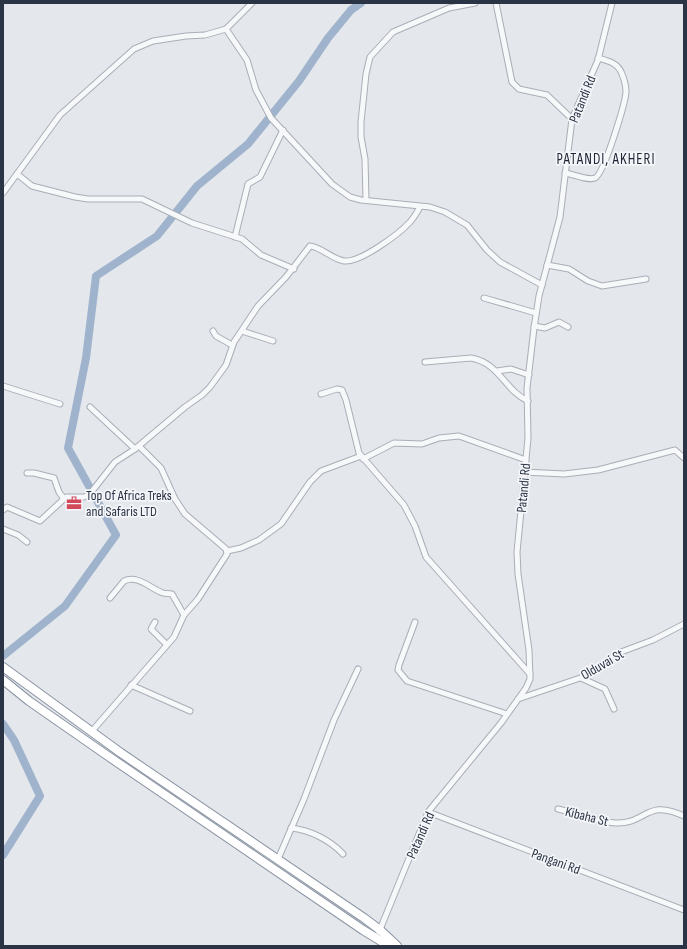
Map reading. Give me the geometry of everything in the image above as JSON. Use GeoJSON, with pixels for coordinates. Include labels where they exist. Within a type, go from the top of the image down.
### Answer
{"type":"FeatureCollection","features":[{"type":"Feature","properties":{"kind":"highway"},"geometry":{"type":"LineString","coordinates":[[3,667],[199,806],[380,930],[397,946]]}},
{"type":"Feature","properties":{"kind":"highway"},"geometry":{"type":"LineString","coordinates":[[3,680],[29,701],[108,756],[375,938],[389,946]]}},
{"type":"Feature","properties":{"kind":"highway"},"geometry":{"type":"LineString","coordinates":[[194,814],[199,806]]}},
{"type":"Feature","properties":{"kind":"highway"},"geometry":{"type":"LineString","coordinates":[[219,832],[224,823]]}},
{"type":"Feature","properties":{"kind":"street"},"geometry":{"type":"LineString","coordinates":[[3,193],[60,115],[134,49],[153,41],[205,35],[226,29],[252,3]]}},
{"type":"Feature","properties":{"kind":"street"},"geometry":{"type":"LineString","coordinates":[[366,200],[365,159],[361,137],[361,122],[366,74],[370,57],[390,34],[396,30],[449,8],[475,3]]}},
{"type":"Feature","properties":{"kind":"street"},"geometry":{"type":"LineString","coordinates":[[496,3],[512,82],[519,89],[547,95],[572,118]]}},
{"type":"Feature","properties":{"kind":"street","name":"Patandi Rd"},"geometry":{"type":"LineString","coordinates":[[375,938],[380,930],[428,812],[507,714],[526,688],[530,674],[530,650],[518,574],[518,552],[528,438],[529,375],[534,326],[542,285],[560,217],[572,118],[598,58],[612,3]]}},
{"type":"Feature","properties":{"kind":"street"},"geometry":{"type":"LineString","coordinates":[[226,29],[245,57],[256,90],[268,113],[332,184],[350,197],[438,209],[463,222],[500,262],[542,285]]}},
{"type":"Feature","properties":{"kind":"street"},"geometry":{"type":"LineString","coordinates":[[565,173],[589,178],[595,178],[599,174],[608,153],[622,109],[626,92],[622,74],[616,64],[598,58]]}},
{"type":"Feature","properties":{"kind":"street"},"geometry":{"type":"LineString","coordinates":[[235,237],[248,184],[260,177],[283,130]]}},
{"type":"Feature","properties":{"kind":"street"},"geometry":{"type":"LineString","coordinates":[[17,174],[32,186],[75,197],[96,199],[142,199],[192,223],[248,242],[261,255],[294,269]]}},
{"type":"Feature","properties":{"kind":"street"},"geometry":{"type":"LineString","coordinates":[[3,510],[7,507],[40,521],[64,498],[86,497],[115,462],[137,447],[185,407],[202,395],[221,373],[232,345],[258,306],[294,269],[311,246],[344,261],[365,255],[406,226],[420,207]]}},
{"type":"Feature","properties":{"kind":"street"},"geometry":{"type":"LineString","coordinates":[[547,265],[569,269],[588,281],[602,286],[646,279]]}},
{"type":"Feature","properties":{"kind":"street"},"geometry":{"type":"LineString","coordinates":[[484,298],[536,313]]}},
{"type":"Feature","properties":{"kind":"street"},"geometry":{"type":"LineString","coordinates":[[534,326],[545,328],[559,322],[568,327]]}},
{"type":"Feature","properties":{"kind":"street"},"geometry":{"type":"LineString","coordinates":[[213,331],[216,336],[232,345]]}},
{"type":"Feature","properties":{"kind":"street"},"geometry":{"type":"LineString","coordinates":[[242,331],[273,341]]}},
{"type":"Feature","properties":{"kind":"street"},"geometry":{"type":"LineString","coordinates":[[222,361],[228,354]]}},
{"type":"Feature","properties":{"kind":"street"},"geometry":{"type":"LineString","coordinates":[[425,362],[471,358],[492,367],[497,371],[514,393],[528,401]]}},
{"type":"Feature","properties":{"kind":"street"},"geometry":{"type":"LineString","coordinates":[[497,371],[511,369],[529,375]]}},
{"type":"Feature","properties":{"kind":"street"},"geometry":{"type":"LineString","coordinates":[[3,386],[60,404]]}},
{"type":"Feature","properties":{"kind":"street"},"geometry":{"type":"LineString","coordinates":[[321,394],[337,389],[343,392],[357,448],[362,458],[404,505],[415,526],[426,557],[490,631],[530,674]]}},
{"type":"Feature","properties":{"kind":"street"},"geometry":{"type":"LineString","coordinates":[[90,407],[161,468],[175,499],[185,514],[227,551]]}},
{"type":"Feature","properties":{"kind":"street"},"geometry":{"type":"LineString","coordinates":[[227,551],[259,540],[281,524],[310,482],[321,471],[362,458],[394,443],[422,444],[439,438],[459,436],[475,440],[526,460]]}},
{"type":"Feature","properties":{"kind":"street"},"geometry":{"type":"LineString","coordinates":[[524,472],[564,474],[598,470],[675,450],[684,458]]}},
{"type":"Feature","properties":{"kind":"street"},"geometry":{"type":"LineString","coordinates":[[27,473],[34,473],[54,478],[59,492],[64,498]]}},
{"type":"Feature","properties":{"kind":"street"},"geometry":{"type":"LineString","coordinates":[[3,529],[18,535],[27,542]]}},
{"type":"Feature","properties":{"kind":"street"},"geometry":{"type":"LineString","coordinates":[[92,731],[174,637],[184,615],[198,599],[227,554],[227,551]]}},
{"type":"Feature","properties":{"kind":"street"},"geometry":{"type":"LineString","coordinates":[[110,598],[124,581],[133,580],[149,585],[163,593],[172,594],[184,615]]}},
{"type":"Feature","properties":{"kind":"street"},"geometry":{"type":"LineString","coordinates":[[155,622],[151,629],[167,645]]}},
{"type":"Feature","properties":{"kind":"street"},"geometry":{"type":"LineString","coordinates":[[415,622],[399,665],[398,670],[402,677],[407,681],[507,714]]}},
{"type":"Feature","properties":{"kind":"street","name":"Olduvai St"},"geometry":{"type":"LineString","coordinates":[[518,699],[581,678],[621,652],[653,640],[684,624]]}},
{"type":"Feature","properties":{"kind":"street"},"geometry":{"type":"LineString","coordinates":[[278,859],[315,772],[334,720],[358,669]]}},
{"type":"Feature","properties":{"kind":"street"},"geometry":{"type":"LineString","coordinates":[[581,678],[605,689],[614,710]]}},
{"type":"Feature","properties":{"kind":"street"},"geometry":{"type":"LineString","coordinates":[[131,686],[190,711]]}},
{"type":"Feature","properties":{"kind":"street","name":"Kibaha St"},"geometry":{"type":"LineString","coordinates":[[558,809],[617,823],[632,820],[657,809],[668,809],[684,816]]}},
{"type":"Feature","properties":{"kind":"street","name":"Pangani Rd"},"geometry":{"type":"LineString","coordinates":[[428,812],[684,910]]}},
{"type":"Feature","properties":{"kind":"street"},"geometry":{"type":"LineString","coordinates":[[291,828],[300,829],[322,838],[343,854]]}},
{"type":"Feature","properties":{"kind":"waterway"},"geometry":{"type":"LineString","coordinates":[[3,656],[65,606],[116,535],[68,448],[86,358],[96,276],[157,236],[197,186],[248,144],[299,81],[328,38],[351,10],[361,3]]}},
{"type":"Feature","properties":{"kind":"waterway"},"geometry":{"type":"LineString","coordinates":[[3,724],[14,740],[40,796],[3,855]]}},
{"type":"Feature","properties":{"kind":"place","name":"Top Of Africa Treks and Safaris LTD"},"geometry":{"type":"Point","coordinates":[74,503]}},
{"type":"Feature","properties":{"kind":"district","name":"PATANDI, AKHERI"},"geometry":{"type":"Point","coordinates":[606,159]}}]}
